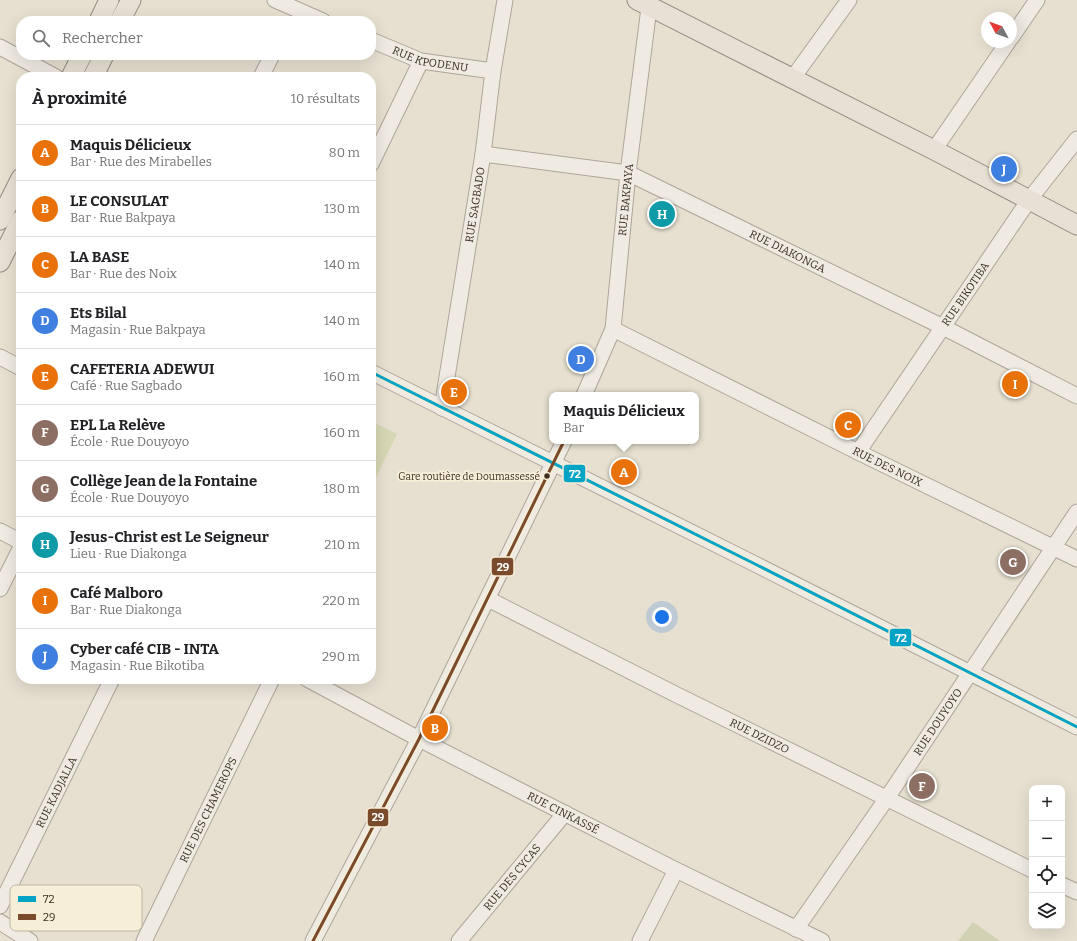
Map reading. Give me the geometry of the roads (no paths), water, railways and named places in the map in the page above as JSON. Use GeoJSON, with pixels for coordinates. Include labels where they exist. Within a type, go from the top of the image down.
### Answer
{"type":"FeatureCollection","features":[{"type":"Feature","properties":{"kind":"main road"},"geometry":{"type":"LineString","coordinates":[[101,16],[109,0]]}},
{"type":"Feature","properties":{"kind":"main road"},"geometry":{"type":"LineString","coordinates":[[123,16],[131,0]]}},
{"type":"Feature","properties":{"kind":"main road"},"geometry":{"type":"LineString","coordinates":[[646,2],[792,79],[1077,224]]}},
{"type":"Feature","properties":{"kind":"main road"},"geometry":{"type":"LineString","coordinates":[[74,72],[80,60]]}},
{"type":"Feature","properties":{"kind":"main road"},"geometry":{"type":"LineString","coordinates":[[96,72],[102,60]]}},
{"type":"Feature","properties":{"kind":"main road"},"geometry":{"type":"LineString","coordinates":[[0,220],[16,192]]}},
{"type":"Feature","properties":{"kind":"main road"},"geometry":{"type":"LineString","coordinates":[[0,262],[16,230]]}},
{"type":"Feature","properties":{"kind":"street"},"geometry":{"type":"LineString","coordinates":[[275,0],[310,16]]}},
{"type":"Feature","properties":{"kind":"street","name":"RUE SAGBADO"},"geometry":{"type":"LineString","coordinates":[[442,408],[483,154],[493,71],[505,0]]}},
{"type":"Feature","properties":{"kind":"street"},"geometry":{"type":"LineString","coordinates":[[792,79],[849,0]]}},
{"type":"Feature","properties":{"kind":"street"},"geometry":{"type":"LineString","coordinates":[[1017,29],[1037,0]]}},
{"type":"Feature","properties":{"kind":"street","name":"RUE BAKPAYA"},"geometry":{"type":"LineString","coordinates":[[585,392],[613,329],[646,2]]}},
{"type":"Feature","properties":{"kind":"street","name":"RUE KPODENU"},"geometry":{"type":"LineString","coordinates":[[376,42],[421,60],[493,71]]}},
{"type":"Feature","properties":{"kind":"street"},"geometry":{"type":"LineString","coordinates":[[0,48],[16,56]]}},
{"type":"Feature","properties":{"kind":"street"},"geometry":{"type":"LineString","coordinates":[[934,150],[1004,48]]}},
{"type":"Feature","properties":{"kind":"street"},"geometry":{"type":"LineString","coordinates":[[23,60],[46,72]]}},
{"type":"Feature","properties":{"kind":"street"},"geometry":{"type":"LineString","coordinates":[[264,72],[270,60]]}},
{"type":"Feature","properties":{"kind":"street"},"geometry":{"type":"LineString","coordinates":[[376,154],[421,60]]}},
{"type":"Feature","properties":{"kind":"street","name":"RUE BIKOTIBA"},"geometry":{"type":"LineString","coordinates":[[858,452],[1029,200],[1077,139]]}},
{"type":"Feature","properties":{"kind":"street","name":"RUE DIAKONGA"},"geometry":{"type":"LineString","coordinates":[[483,154],[628,173],[943,327],[1077,396]]}},
{"type":"Feature","properties":{"kind":"street","name":"RUE DES NOIX"},"geometry":{"type":"LineString","coordinates":[[613,329],[858,452],[1077,559]]}},
{"type":"Feature","properties":{"kind":"street"},"geometry":{"type":"LineString","coordinates":[[0,357],[16,365]]}},
{"type":"Feature","properties":{"kind":"street"},"geometry":{"type":"LineString","coordinates":[[376,375],[1077,727]]}},
{"type":"Feature","properties":{"kind":"street"},"geometry":{"type":"LineString","coordinates":[[313,941],[419,739],[563,444]]}},
{"type":"Feature","properties":{"kind":"street","name":"RUE DOUYOYO"},"geometry":{"type":"LineString","coordinates":[[796,930],[887,798],[969,672],[1077,512]]}},
{"type":"Feature","properties":{"kind":"street"},"geometry":{"type":"LineString","coordinates":[[0,531],[16,539]]}},
{"type":"Feature","properties":{"kind":"street"},"geometry":{"type":"LineString","coordinates":[[0,589],[16,557]]}},
{"type":"Feature","properties":{"kind":"street","name":"RUE DZIDZO"},"geometry":{"type":"LineString","coordinates":[[488,599],[1029,869]]}},
{"type":"Feature","properties":{"kind":"street","name":"RUE KADJALLA"},"geometry":{"type":"LineString","coordinates":[[10,885],[110,684]]}},
{"type":"Feature","properties":{"kind":"street","name":"RUE DES CHAMEROPS"},"geometry":{"type":"LineString","coordinates":[[144,941],[270,684]]}},
{"type":"Feature","properties":{"kind":"street","name":"RUE CINKASSÉ"},"geometry":{"type":"LineString","coordinates":[[316,684],[419,739],[676,870],[796,930],[822,941]]}},
{"type":"Feature","properties":{"kind":"street","name":"RUE DES CYCAS"},"geometry":{"type":"LineString","coordinates":[[459,941],[565,813]]}},
{"type":"Feature","properties":{"kind":"street"},"geometry":{"type":"LineString","coordinates":[[640,941],[676,870]]}},
{"type":"Feature","properties":{"kind":"street","name":"RUE KADJALLA"},"geometry":{"type":"LineString","coordinates":[[0,906],[10,886]]}},
{"type":"Feature","properties":{"kind":"street"},"geometry":{"type":"LineString","coordinates":[[1065,886],[1077,892]]}},
{"type":"Feature","properties":{"kind":"street"},"geometry":{"type":"LineString","coordinates":[[0,922],[10,928]]}},
{"type":"Feature","properties":{"kind":"street"},"geometry":{"type":"LineString","coordinates":[[14,931],[30,941]]}},
{"type":"Feature","properties":{"kind":"place","name":"Cyber café CIB - INTA"},"geometry":{"type":"Point","coordinates":[1004,169]}},
{"type":"Feature","properties":{"kind":"place","name":"Jesus-Christ est Le Seigneur"},"geometry":{"type":"Point","coordinates":[662,214]}},
{"type":"Feature","properties":{"kind":"place","name":"Ets Bilal"},"geometry":{"type":"Point","coordinates":[581,359]}},
{"type":"Feature","properties":{"kind":"place","name":"Café Malboro"},"geometry":{"type":"Point","coordinates":[1015,384]}},
{"type":"Feature","properties":{"kind":"place","name":"CAFETERIA ADEWUI"},"geometry":{"type":"Point","coordinates":[454,392]}},
{"type":"Feature","properties":{"kind":"place","name":"LA BASE"},"geometry":{"type":"Point","coordinates":[848,425]}},
{"type":"Feature","properties":{"kind":"place","name":"Maquis Délicieux"},"geometry":{"type":"Point","coordinates":[624,472]}},
{"type":"Feature","properties":{"kind":"place","name":"Gare routière de Doumassessé"},"geometry":{"type":"Point","coordinates":[547,476]}},
{"type":"Feature","properties":{"kind":"place","name":"Collège Jean de la Fontaine"},"geometry":{"type":"Point","coordinates":[1013,562]}},
{"type":"Feature","properties":{"kind":"place","name":"LE CONSULAT"},"geometry":{"type":"Point","coordinates":[435,728]}},
{"type":"Feature","properties":{"kind":"place","name":"EPL La Relève"},"geometry":{"type":"Point","coordinates":[922,786]}}]}
